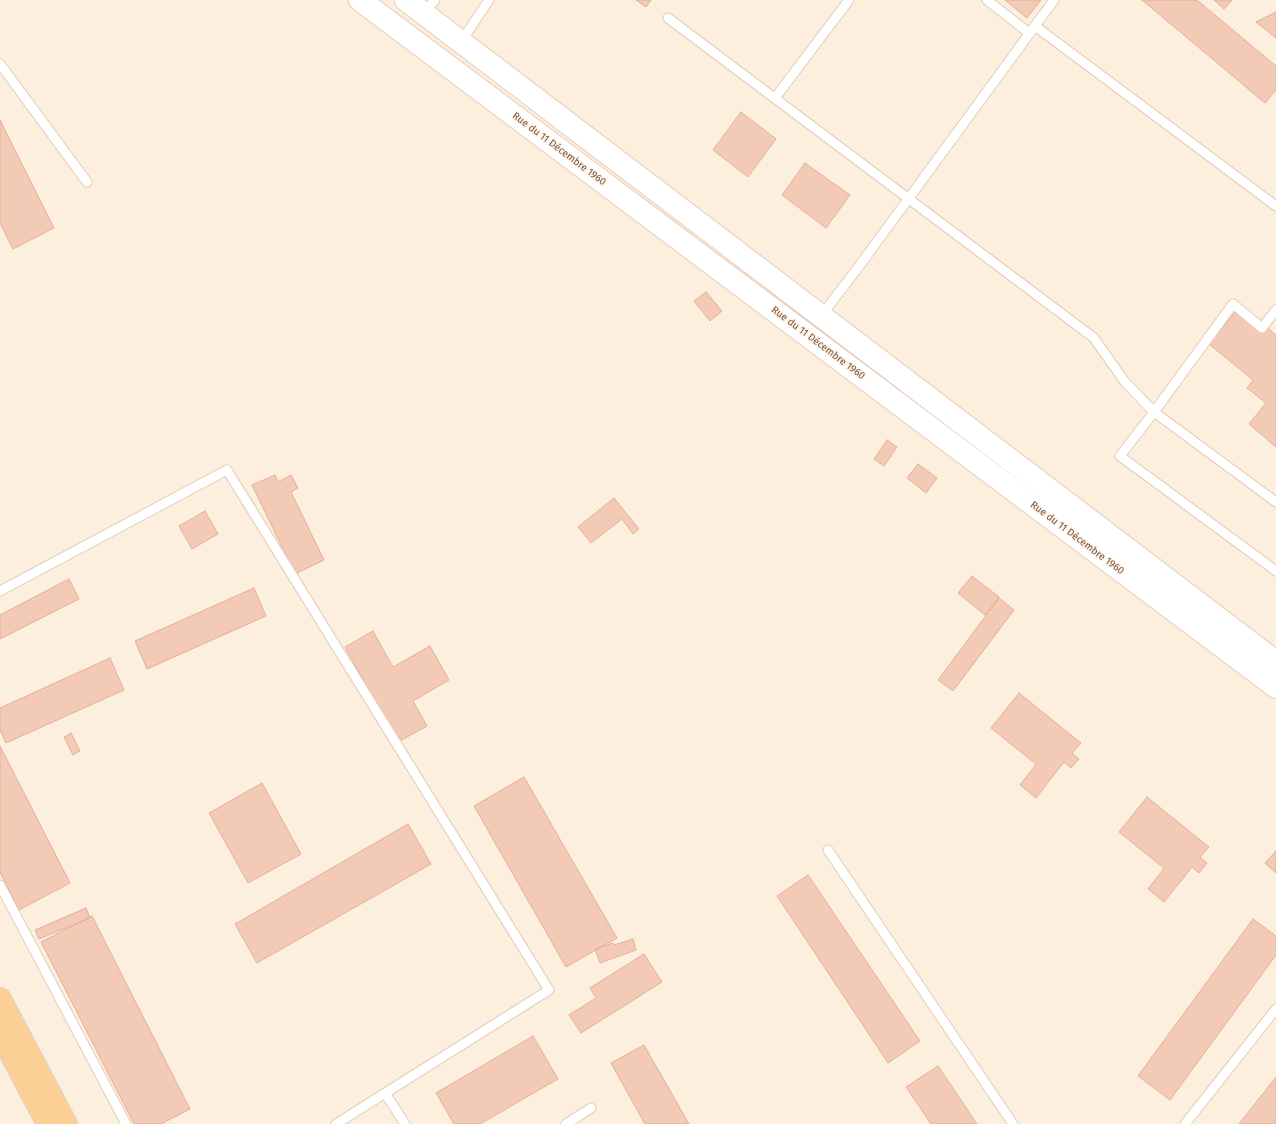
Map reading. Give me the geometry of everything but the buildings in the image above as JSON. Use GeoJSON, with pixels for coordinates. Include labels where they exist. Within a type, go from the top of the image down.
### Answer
{"type":"FeatureCollection","features":[{"type":"Feature","properties":{"kind":"main road","name":"Rue du 11 Décembre 1960"},"geometry":{"type":"LineString","coordinates":[[360,0],[1276,686]]}},
{"type":"Feature","properties":{"kind":"main road"},"geometry":{"type":"LineString","coordinates":[[406,0],[429,7],[461,42],[1276,662]]}},
{"type":"Feature","properties":{"kind":"main road"},"geometry":{"type":"LineString","coordinates":[[0,999],[66,1124]]}},
{"type":"Feature","properties":{"kind":"main road"},"geometry":{"type":"LineString","coordinates":[[0,1033],[48,1124]]}},
{"type":"Feature","properties":{"kind":"lane"},"geometry":{"type":"LineString","coordinates":[[461,42],[489,0]]}},
{"type":"Feature","properties":{"kind":"lane"},"geometry":{"type":"LineString","coordinates":[[776,98],[849,0]]}},
{"type":"Feature","properties":{"kind":"lane"},"geometry":{"type":"LineString","coordinates":[[987,0],[1032,30],[1276,206]]}},
{"type":"Feature","properties":{"kind":"lane"},"geometry":{"type":"LineString","coordinates":[[821,316],[1054,0]]}},
{"type":"Feature","properties":{"kind":"lane"},"geometry":{"type":"LineString","coordinates":[[668,18],[1094,338],[1125,382],[1154,412],[1276,502]]}},
{"type":"Feature","properties":{"kind":"lane"},"geometry":{"type":"LineString","coordinates":[[0,64],[87,182]]}},
{"type":"Feature","properties":{"kind":"lane"},"geometry":{"type":"LineString","coordinates":[[1276,310],[1262,328],[1233,304],[1120,456],[1276,571]]}},
{"type":"Feature","properties":{"kind":"lane"},"geometry":{"type":"LineString","coordinates":[[0,591],[228,470],[550,990],[336,1124]]}},
{"type":"Feature","properties":{"kind":"lane"},"geometry":{"type":"LineString","coordinates":[[828,850],[1013,1124]]}},
{"type":"Feature","properties":{"kind":"lane"},"geometry":{"type":"LineString","coordinates":[[0,885],[126,1124]]}},
{"type":"Feature","properties":{"kind":"lane"},"geometry":{"type":"LineString","coordinates":[[1185,1124],[1276,1009]]}},
{"type":"Feature","properties":{"kind":"lane"},"geometry":{"type":"LineString","coordinates":[[385,1093],[405,1124]]}},
{"type":"Feature","properties":{"kind":"lane"},"geometry":{"type":"LineString","coordinates":[[566,1124],[591,1108]]}}]}
